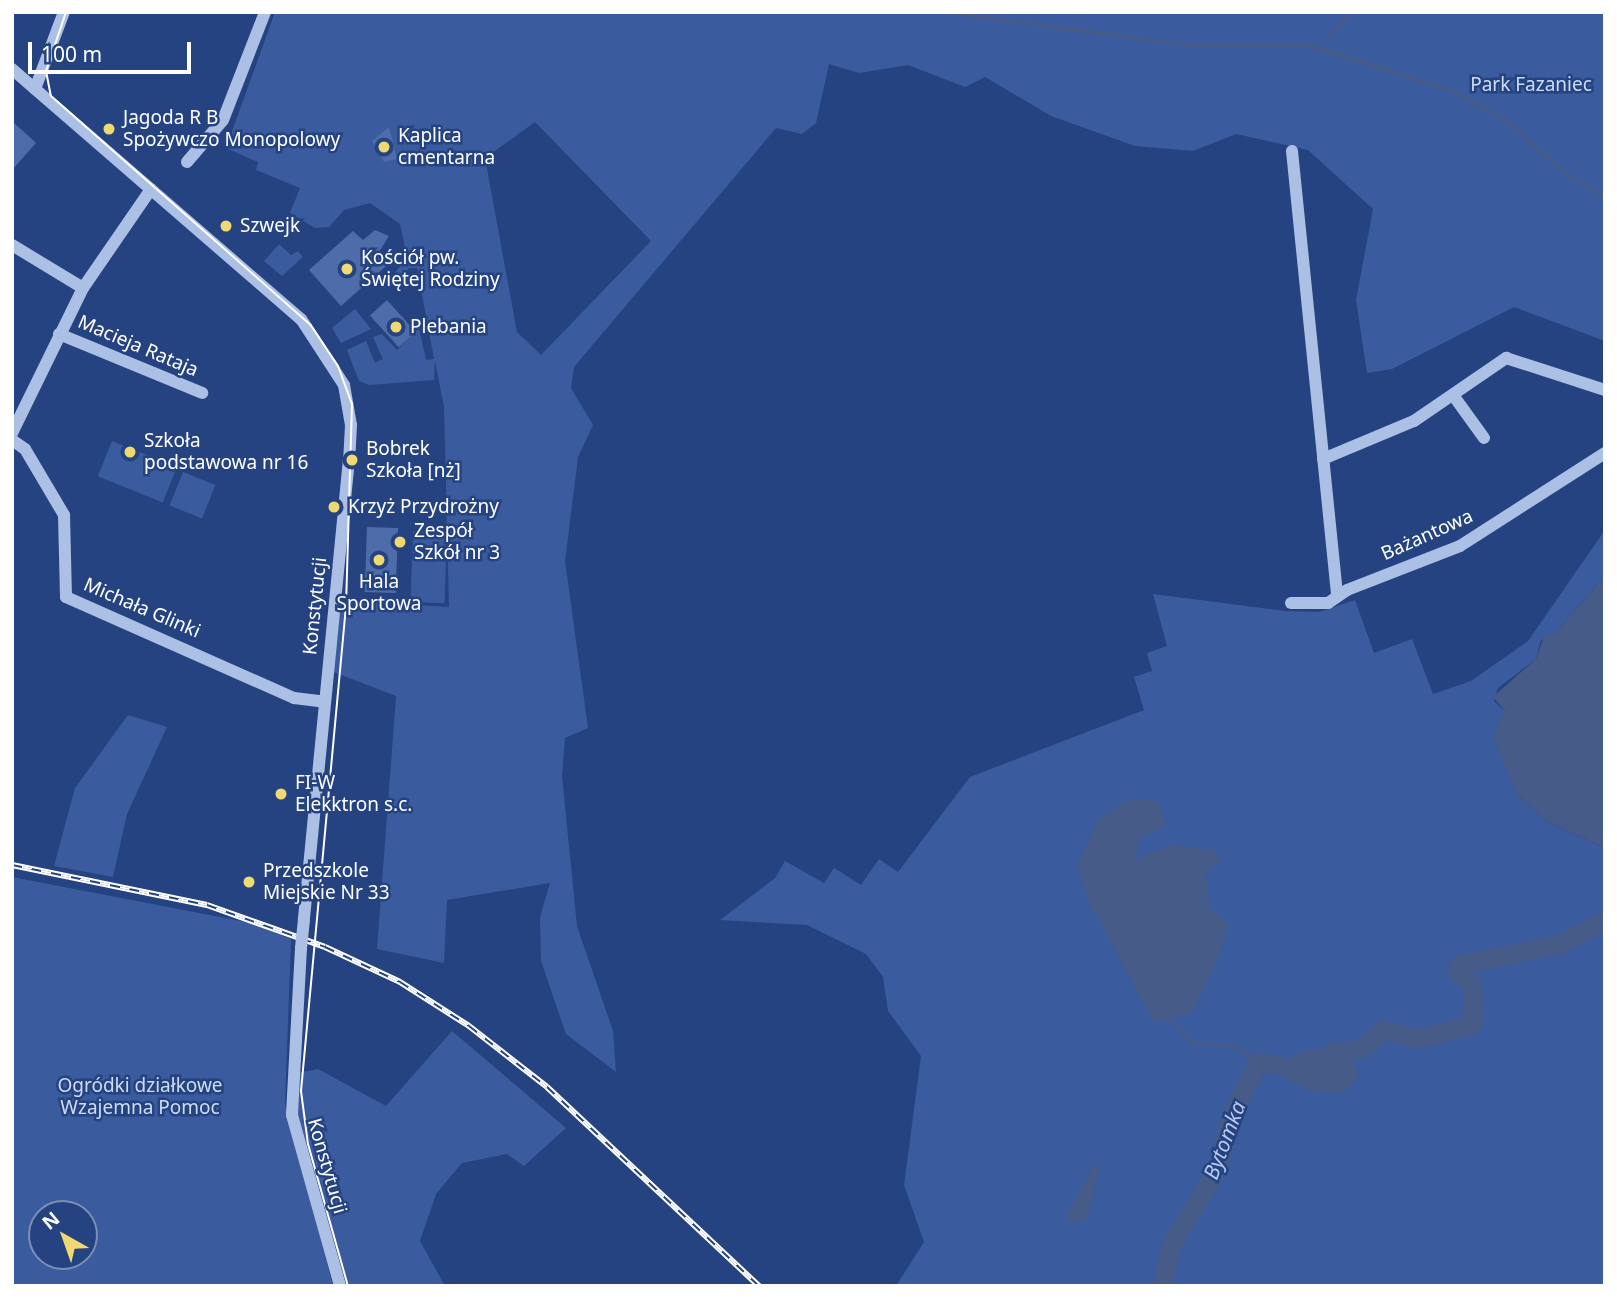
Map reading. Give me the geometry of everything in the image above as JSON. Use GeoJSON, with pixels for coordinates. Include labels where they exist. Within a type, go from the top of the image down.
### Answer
{"type":"FeatureCollection","features":[{"type":"Feature","properties":{"kind":"street"},"geometry":{"type":"LineString","coordinates":[[35,89],[64,12]]}},
{"type":"Feature","properties":{"kind":"street"},"geometry":{"type":"LineString","coordinates":[[187,162],[223,120],[265,12]]}},
{"type":"Feature","properties":{"kind":"street","name":"Konstytucji"},"geometry":{"type":"LineString","coordinates":[[12,69],[301,319],[344,385],[350,448],[301,948],[292,1115],[340,1286]]}},
{"type":"Feature","properties":{"kind":"street"},"geometry":{"type":"LineString","coordinates":[[1292,151],[1337,596]]}},
{"type":"Feature","properties":{"kind":"street"},"geometry":{"type":"LineString","coordinates":[[12,433],[83,288],[151,189]]}},
{"type":"Feature","properties":{"kind":"street"},"geometry":{"type":"LineString","coordinates":[[12,245],[83,288]]}},
{"type":"Feature","properties":{"kind":"street","name":"Macieja Rataja"},"geometry":{"type":"LineString","coordinates":[[59,334],[202,393]]}},
{"type":"Feature","properties":{"kind":"street"},"geometry":{"type":"LineString","coordinates":[[1323,459],[1414,421],[1510,357],[1605,390]]}},
{"type":"Feature","properties":{"kind":"street"},"geometry":{"type":"LineString","coordinates":[[1453,395],[1484,438]]}},
{"type":"Feature","properties":{"kind":"street","name":"Michała Glinki"},"geometry":{"type":"LineString","coordinates":[[12,440],[25,449],[64,516],[66,597],[293,698],[325,702]]}},
{"type":"Feature","properties":{"kind":"street","name":"Bażantowa"},"geometry":{"type":"LineString","coordinates":[[1291,603],[1328,603],[1337,596],[1460,546],[1605,453]]}},
{"type":"Feature","properties":{"kind":"green space","name":"Park Fazaniec"},"geometry":{"type":"Polygon","coordinates":[[[275,12],[1605,12],[1605,341],[1514,307],[1392,369],[1367,373],[1356,300],[1373,209],[1308,150],[1236,134],[1193,151],[1135,146],[1051,116],[985,77],[965,87],[908,65],[859,73],[829,64],[816,123],[802,134],[776,128],[574,367],[571,388],[593,425],[578,457],[565,561],[588,728],[565,738],[562,776],[577,926],[613,1031],[616,1072],[566,1034],[541,961],[540,917],[550,883],[447,900],[444,963],[377,949],[396,696],[331,671],[336,600],[449,607],[444,407],[435,361],[434,380],[369,385],[359,381],[347,350],[366,341],[375,363],[383,359],[373,337],[382,334],[397,350],[419,328],[426,360],[434,359],[417,268],[409,268],[395,285],[391,278],[407,257],[400,224],[370,203],[344,210],[329,227],[315,228],[290,213],[300,188],[256,170],[258,162],[226,148],[275,12]],[[535,122],[485,158],[517,332],[541,355],[651,241],[535,122]]]}},
{"type":"Feature","properties":{"kind":"green space"},"geometry":{"type":"Polygon","coordinates":[[[279,244],[291,255],[298,251],[303,257],[282,276],[264,261],[279,244]]]}},
{"type":"Feature","properties":{"kind":"green space"},"geometry":{"type":"Polygon","coordinates":[[[355,309],[371,329],[341,343],[332,328],[355,309]]]}},
{"type":"Feature","properties":{"kind":"green space"},"geometry":{"type":"Polygon","coordinates":[[[112,441],[177,467],[163,502],[98,476],[112,441]]]}},
{"type":"Feature","properties":{"kind":"green space"},"geometry":{"type":"Polygon","coordinates":[[[183,472],[215,485],[202,518],[170,505],[183,472]]]}},
{"type":"Feature","properties":{"kind":"green space"},"geometry":{"type":"Polygon","coordinates":[[[1605,530],[1605,576],[1554,634],[1541,640],[1536,659],[1498,688],[1494,701],[1505,711],[1494,737],[1517,794],[1546,821],[1605,848],[1605,1286],[896,1286],[924,1242],[904,1185],[921,1056],[888,1011],[883,977],[866,954],[807,925],[720,920],[775,878],[785,861],[824,883],[834,868],[861,885],[879,859],[898,872],[970,777],[1144,710],[1134,677],[1152,671],[1147,653],[1167,646],[1153,594],[1285,611],[1319,612],[1355,600],[1374,653],[1412,639],[1433,694],[1471,681],[1528,641],[1605,530]]]}},
{"type":"Feature","properties":{"kind":"green space"},"geometry":{"type":"Polygon","coordinates":[[[413,531],[447,532],[445,603],[411,602],[413,531]]]}},
{"type":"Feature","properties":{"kind":"green space"},"geometry":{"type":"Polygon","coordinates":[[[128,715],[167,727],[127,814],[113,877],[54,866],[75,788],[128,715]]]}},
{"type":"Feature","properties":{"kind":"green space","name":"Ogródki działkowe Wzajemna Pomoc"},"geometry":{"type":"Polygon","coordinates":[[[12,877],[251,923],[291,939],[285,1104],[333,1286],[12,1286],[12,877]]]}},
{"type":"Feature","properties":{"kind":"green space"},"geometry":{"type":"Polygon","coordinates":[[[452,1031],[566,1128],[524,1166],[507,1154],[462,1163],[436,1194],[420,1241],[445,1286],[347,1286],[298,1115],[297,1073],[318,1069],[386,1106],[452,1031]]]}},
{"type":"Feature","properties":{"kind":"shaded area"},"geometry":{"type":"Polygon","coordinates":[[[1605,576],[1605,848],[1546,821],[1517,794],[1493,737],[1505,711],[1493,697],[1536,659],[1544,636],[1554,634],[1605,576]]]}},
{"type":"Feature","properties":{"kind":"shaded area"},"geometry":{"type":"Polygon","coordinates":[[[1129,798],[1159,802],[1166,826],[1139,840],[1135,859],[1170,845],[1213,850],[1220,862],[1205,874],[1210,908],[1228,923],[1224,944],[1192,1013],[1154,1022],[1088,900],[1077,865],[1098,821],[1129,798]]]}},
{"type":"Feature","properties":{"kind":"shaded area"},"geometry":{"type":"Polygon","coordinates":[[[1353,1040],[1355,1053],[1347,1058],[1355,1063],[1358,1078],[1343,1093],[1310,1091],[1253,1061],[1284,1061],[1310,1049],[1342,1048],[1353,1040]]]}},
{"type":"Feature","properties":{"kind":"shaded area"},"geometry":{"type":"Polygon","coordinates":[[[1095,1164],[1099,1168],[1087,1219],[1069,1224],[1068,1213],[1095,1164]]]}},
{"type":"Feature","properties":{"kind":"building"},"geometry":{"type":"Polygon","coordinates":[[[12,121],[36,143],[12,170],[12,121]]]}},
{"type":"Feature","properties":{"kind":"building","name":"Kaplica cmentarna"},"geometry":{"type":"Polygon","coordinates":[[[389,127],[397,159],[384,162],[372,141],[389,127]]]}},
{"type":"Feature","properties":{"kind":"building","name":"Kościół pw. Świętej Rodziny"},"geometry":{"type":"Polygon","coordinates":[[[375,230],[389,236],[377,255],[386,266],[341,306],[309,270],[353,231],[363,240],[375,230]]]}},
{"type":"Feature","properties":{"kind":"building","name":"Plebania"},"geometry":{"type":"Polygon","coordinates":[[[387,300],[416,332],[399,347],[370,315],[387,300]]]}},
{"type":"Feature","properties":{"kind":"building","name":"Hala Sportowa"},"geometry":{"type":"Polygon","coordinates":[[[367,527],[398,528],[396,593],[365,592],[367,527]]]}},
{"type":"Feature","properties":{"kind":"waterway"},"geometry":{"type":"LineString","coordinates":[[952,12],[1018,23]]}},
{"type":"Feature","properties":{"kind":"waterway"},"geometry":{"type":"LineString","coordinates":[[1330,37],[1350,14]]}},
{"type":"Feature","properties":{"kind":"waterway"},"geometry":{"type":"LineString","coordinates":[[1023,23],[1187,45],[1311,46],[1453,91],[1504,119],[1571,177],[1605,196]]}},
{"type":"Feature","properties":{"kind":"waterway","name":"Bytomka"},"geometry":{"type":"LineString","coordinates":[[1331,1053],[1362,1048],[1384,1029],[1416,1039],[1473,1024],[1472,984],[1457,972],[1458,965],[1562,943],[1605,920]]}},
{"type":"Feature","properties":{"kind":"waterway"},"geometry":{"type":"LineString","coordinates":[[1170,1018],[1193,1043],[1234,1046],[1256,1061]]}},
{"type":"Feature","properties":{"kind":"waterway","name":"Bytomka"},"geometry":{"type":"LineString","coordinates":[[1162,1286],[1171,1244],[1217,1169],[1231,1116],[1258,1062],[1279,1065]]}},
{"type":"Feature","properties":{"kind":"tram line"},"geometry":{"type":"LineString","coordinates":[[66,12],[46,71],[51,96],[310,324],[338,366],[352,404],[346,606],[301,1091],[308,1144],[348,1286]]}},
{"type":"Feature","properties":{"kind":"railway"},"geometry":{"type":"LineString","coordinates":[[12,865],[207,905],[325,947],[400,982],[469,1026],[547,1087],[759,1286]]}},
{"type":"Feature","properties":{"kind":"place","name":"Jagoda R B Spożywczo Monopolowy"},"geometry":{"type":"Point","coordinates":[109,129]}},
{"type":"Feature","properties":{"kind":"place","name":"Kaplica cmentarna"},"geometry":{"type":"Point","coordinates":[384,147]}},
{"type":"Feature","properties":{"kind":"place","name":"Szwejk"},"geometry":{"type":"Point","coordinates":[226,226]}},
{"type":"Feature","properties":{"kind":"place","name":"Kościół pw. Świętej Rodziny"},"geometry":{"type":"Point","coordinates":[347,269]}},
{"type":"Feature","properties":{"kind":"place","name":"Plebania"},"geometry":{"type":"Point","coordinates":[396,327]}},
{"type":"Feature","properties":{"kind":"place","name":"Szkoła podstawowa nr 16"},"geometry":{"type":"Point","coordinates":[130,452]}},
{"type":"Feature","properties":{"kind":"place","name":"Bobrek Szkoła [nż]"},"geometry":{"type":"Point","coordinates":[352,460]}},
{"type":"Feature","properties":{"kind":"place","name":"Krzyż Przydrożny"},"geometry":{"type":"Point","coordinates":[334,507]}},
{"type":"Feature","properties":{"kind":"place","name":"Zespół Szkół nr 3"},"geometry":{"type":"Point","coordinates":[400,542]}},
{"type":"Feature","properties":{"kind":"place","name":"Hala Sportowa"},"geometry":{"type":"Point","coordinates":[379,560]}},
{"type":"Feature","properties":{"kind":"place","name":"FI-W Elekktron s.c."},"geometry":{"type":"Point","coordinates":[281,794]}},
{"type":"Feature","properties":{"kind":"place","name":"Przedszkole Miejskie Nr 33"},"geometry":{"type":"Point","coordinates":[249,882]}}]}
